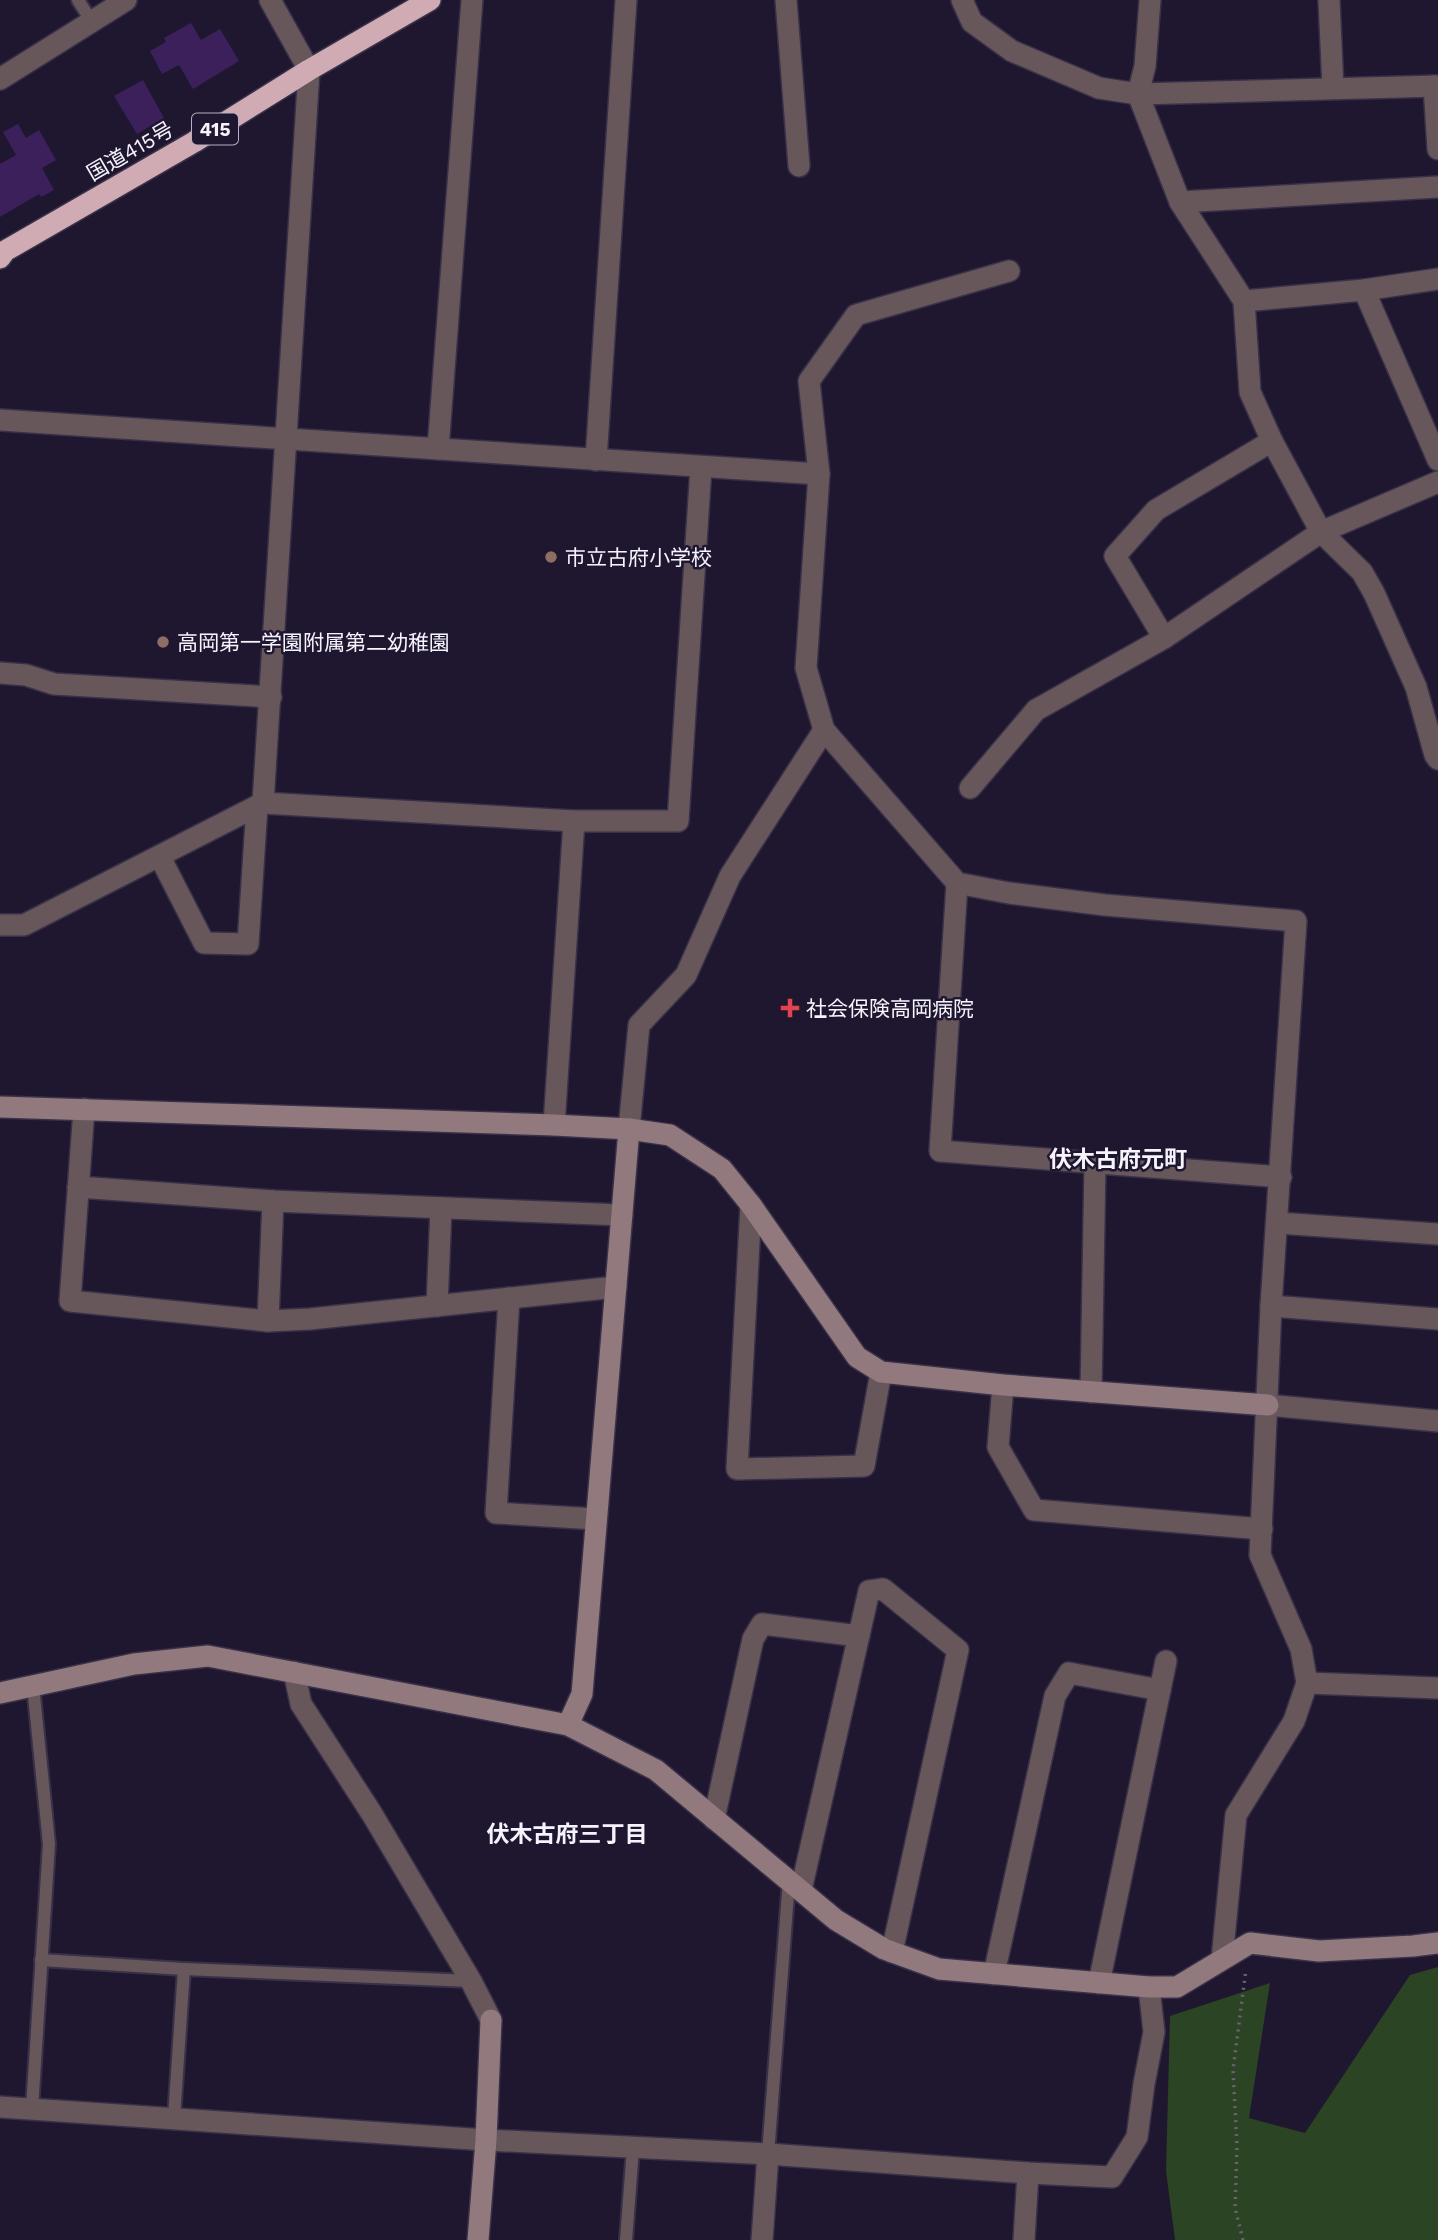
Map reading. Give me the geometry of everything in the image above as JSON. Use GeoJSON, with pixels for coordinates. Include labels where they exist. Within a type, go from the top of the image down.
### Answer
{"type":"FeatureCollection","features":[{"type":"Feature","properties":{"kind":"highway","name":"国道415号"},"geometry":{"type":"LineString","coordinates":[[2,252],[194,142],[309,70],[430,0]]}},
{"type":"Feature","properties":{"kind":"street"},"geometry":{"type":"LineString","coordinates":[[0,79],[127,0]]}},
{"type":"Feature","properties":{"kind":"street"},"geometry":{"type":"LineString","coordinates":[[160,857],[204,943],[248,944],[271,696],[309,70],[270,0]]}},
{"type":"Feature","properties":{"kind":"street"},"geometry":{"type":"LineString","coordinates":[[438,449],[472,0]]}},
{"type":"Feature","properties":{"kind":"street"},"geometry":{"type":"LineString","coordinates":[[596,460],[626,0]]}},
{"type":"Feature","properties":{"kind":"street"},"geometry":{"type":"LineString","coordinates":[[786,0],[799,166]]}},
{"type":"Feature","properties":{"kind":"street"},"geometry":{"type":"LineString","coordinates":[[962,0],[972,22],[1012,51],[1099,88],[1138,94],[1436,86],[1438,149]]}},
{"type":"Feature","properties":{"kind":"street"},"geometry":{"type":"LineString","coordinates":[[1150,0],[1145,66],[1138,94],[1180,202],[1244,301],[1250,392],[1272,441],[1321,532],[1362,572],[1374,593],[1416,687],[1438,759]]}},
{"type":"Feature","properties":{"kind":"street"},"geometry":{"type":"LineString","coordinates":[[1329,0],[1333,88]]}},
{"type":"Feature","properties":{"kind":"street"},"geometry":{"type":"LineString","coordinates":[[1180,202],[1438,187]]}},
{"type":"Feature","properties":{"kind":"street"},"geometry":{"type":"LineString","coordinates":[[1009,271],[856,315],[809,381],[819,474],[806,668],[824,730],[957,883],[1009,893],[1105,905],[1296,922],[1271,1306],[1260,1555],[1301,1649],[1307,1683],[1294,1721],[1236,1815],[1222,1959]]}},
{"type":"Feature","properties":{"kind":"street"},"geometry":{"type":"LineString","coordinates":[[1244,301],[1364,290],[1438,279]]}},
{"type":"Feature","properties":{"kind":"street"},"geometry":{"type":"LineString","coordinates":[[1364,290],[1438,460]]}},
{"type":"Feature","properties":{"kind":"street"},"geometry":{"type":"LineString","coordinates":[[0,420],[819,474]]}},
{"type":"Feature","properties":{"kind":"street"},"geometry":{"type":"LineString","coordinates":[[1164,638],[1115,556],[1156,510],[1272,441]]}},
{"type":"Feature","properties":{"kind":"street"},"geometry":{"type":"LineString","coordinates":[[0,925],[23,925],[260,804],[574,821],[678,821],[701,467]]}},
{"type":"Feature","properties":{"kind":"street"},"geometry":{"type":"LineString","coordinates":[[970,788],[1035,710],[1164,638],[1321,532],[1438,482]]}},
{"type":"Feature","properties":{"kind":"street"},"geometry":{"type":"LineString","coordinates":[[0,673],[26,675],[54,684],[271,696]]}},
{"type":"Feature","properties":{"kind":"street"},"geometry":{"type":"LineString","coordinates":[[568,1725],[582,1694],[639,1025],[686,975],[730,876],[824,730]]}},
{"type":"Feature","properties":{"kind":"street"},"geometry":{"type":"LineString","coordinates":[[554,1125],[574,821]]}},
{"type":"Feature","properties":{"kind":"street"},"geometry":{"type":"LineString","coordinates":[[957,883],[940,1151],[1281,1177]]}},
{"type":"Feature","properties":{"kind":"street"},"geometry":{"type":"LineString","coordinates":[[0,1107],[554,1125],[629,1129],[670,1135],[722,1169],[751,1205],[857,1357],[881,1372],[1003,1385],[1438,1421]]}},
{"type":"Feature","properties":{"kind":"street"},"geometry":{"type":"LineString","coordinates":[[84,1109],[70,1301],[268,1321],[616,1287]]}},
{"type":"Feature","properties":{"kind":"street"},"geometry":{"type":"LineString","coordinates":[[1091,1392],[1096,1163]]}},
{"type":"Feature","properties":{"kind":"street"},"geometry":{"type":"LineString","coordinates":[[78,1187],[273,1201],[622,1216]]}},
{"type":"Feature","properties":{"kind":"street"},"geometry":{"type":"LineString","coordinates":[[268,1321],[273,1201]]}},
{"type":"Feature","properties":{"kind":"street"},"geometry":{"type":"LineString","coordinates":[[751,1205],[737,1469],[864,1466],[881,1372]]}},
{"type":"Feature","properties":{"kind":"street"},"geometry":{"type":"LineString","coordinates":[[437,1306],[441,1208]]}},
{"type":"Feature","properties":{"kind":"street"},"geometry":{"type":"LineString","coordinates":[[1278,1223],[1438,1234]]}},
{"type":"Feature","properties":{"kind":"street"},"geometry":{"type":"LineString","coordinates":[[509,1298],[496,1513],[596,1519]]}},
{"type":"Feature","properties":{"kind":"street"},"geometry":{"type":"LineString","coordinates":[[1271,1306],[1438,1319]]}},
{"type":"Feature","properties":{"kind":"street"},"geometry":{"type":"LineString","coordinates":[[1003,1385],[998,1447],[1034,1510],[1262,1529]]}},
{"type":"Feature","properties":{"kind":"street"},"geometry":{"type":"LineString","coordinates":[[795,1885],[869,1591],[883,1589],[958,1650],[892,1952]]}},
{"type":"Feature","properties":{"kind":"street"},"geometry":{"type":"LineString","coordinates":[[715,1819],[753,1639],[762,1624],[859,1636]]}},
{"type":"Feature","properties":{"kind":"street"},"geometry":{"type":"LineString","coordinates":[[0,1693],[134,1664],[208,1656],[568,1725],[656,1770],[836,1920],[892,1952],[939,1969],[1149,1987],[1177,1987],[1250,1943],[1319,1951],[1438,1943]]}},
{"type":"Feature","properties":{"kind":"street"},"geometry":{"type":"LineString","coordinates":[[1099,1983],[1166,1661]]}},
{"type":"Feature","properties":{"kind":"street"},"geometry":{"type":"LineString","coordinates":[[294,1672],[300,1704],[372,1814],[471,1980],[491,2020],[478,2240]]}},
{"type":"Feature","properties":{"kind":"street"},"geometry":{"type":"LineString","coordinates":[[995,1974],[1055,1696],[1069,1673],[1160,1690]]}},
{"type":"Feature","properties":{"kind":"street"},"geometry":{"type":"LineString","coordinates":[[1307,1683],[1438,1688]]}},
{"type":"Feature","properties":{"kind":"street"},"geometry":{"type":"LineString","coordinates":[[0,2107],[486,2140],[768,2154],[1112,2177],[1137,2137],[1154,2032],[1149,1987]]}},
{"type":"Feature","properties":{"kind":"street"},"geometry":{"type":"LineString","coordinates":[[762,2240],[768,2154]]}},
{"type":"Feature","properties":{"kind":"street"},"geometry":{"type":"LineString","coordinates":[[1024,2240],[1028,2173]]}},
{"type":"Feature","properties":{"kind":"lane"},"geometry":{"type":"LineString","coordinates":[[78,0],[92,22]]}},
{"type":"Feature","properties":{"kind":"lane"},"geometry":{"type":"LineString","coordinates":[[32,2109],[49,1844],[33,1685]]}},
{"type":"Feature","properties":{"kind":"lane"},"geometry":{"type":"LineString","coordinates":[[768,2154],[795,1885]]}},
{"type":"Feature","properties":{"kind":"lane"},"geometry":{"type":"LineString","coordinates":[[41,1960],[184,1969],[471,1980]]}},
{"type":"Feature","properties":{"kind":"lane"},"geometry":{"type":"LineString","coordinates":[[174,2118],[184,1969]]}},
{"type":"Feature","properties":{"kind":"lane"},"geometry":{"type":"LineString","coordinates":[[626,2240],[633,2148]]}},
{"type":"Feature","properties":{"kind":"path"},"geometry":{"type":"LineString","coordinates":[[1243,2240],[1235,2208],[1237,2146],[1233,2070],[1250,1943]]}},
{"type":"Feature","properties":{"kind":"green space"},"geometry":{"type":"Polygon","coordinates":[[[1438,1967],[1438,2240],[1175,2240],[1166,2171],[1170,2016],[1270,1983],[1249,2118],[1305,2133],[1410,1975],[1438,1967]]]}},
{"type":"Feature","properties":{"kind":"building"},"geometry":{"type":"Polygon","coordinates":[[[191,23],[201,40],[220,29],[239,61],[193,89],[179,65],[162,74],[150,51],[166,42],[164,38],[191,23]]]}},
{"type":"Feature","properties":{"kind":"building"},"geometry":{"type":"Polygon","coordinates":[[[143,80],[164,118],[137,134],[114,96],[143,80]]]}},
{"type":"Feature","properties":{"kind":"building"},"geometry":{"type":"Polygon","coordinates":[[[18,124],[26,138],[39,130],[56,160],[42,168],[54,190],[41,197],[39,194],[0,217],[0,164],[16,155],[3,132],[18,124]]]}},
{"type":"Feature","properties":{"kind":"place","name":"市立古府小学校"},"geometry":{"type":"Point","coordinates":[551,557]}},
{"type":"Feature","properties":{"kind":"place","name":"高岡第一学園附属第二幼稚園"},"geometry":{"type":"Point","coordinates":[163,642]}},
{"type":"Feature","properties":{"kind":"place","name":"社会保険高岡病院"},"geometry":{"type":"Point","coordinates":[790,1008]}},
{"type":"Feature","properties":{"kind":"district","name":"伏木古府元町"},"geometry":{"type":"Point","coordinates":[1118,1159]}},
{"type":"Feature","properties":{"kind":"district","name":"伏木古府三丁目"},"geometry":{"type":"Point","coordinates":[567,1834]}}]}
